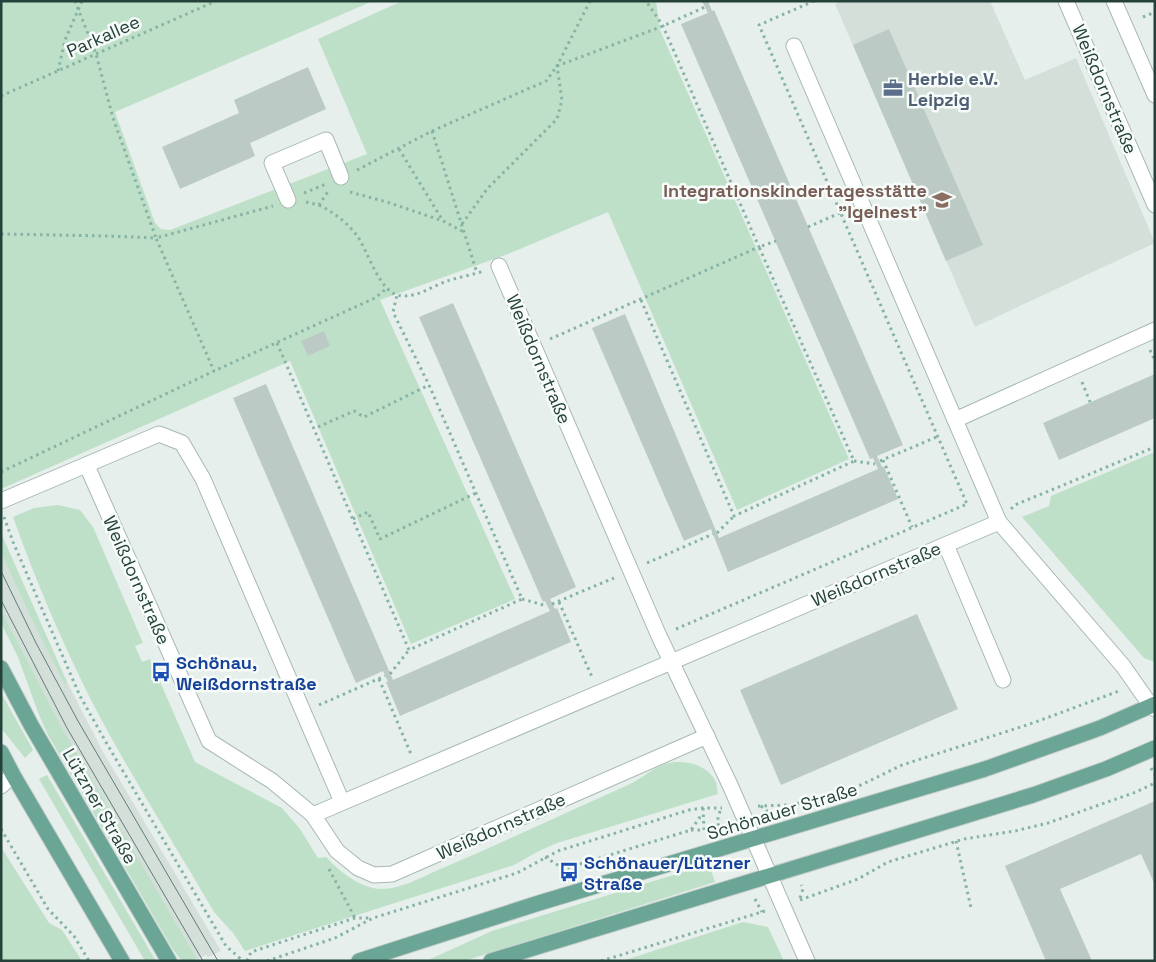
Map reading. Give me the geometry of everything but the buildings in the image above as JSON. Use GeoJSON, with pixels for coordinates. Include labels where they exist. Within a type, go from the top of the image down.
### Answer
{"type":"FeatureCollection","features":[{"type":"Feature","properties":{"kind":"main road","name":"Lützner Straße"},"geometry":{"type":"LineString","coordinates":[[1,668],[31,725],[169,961]]}},
{"type":"Feature","properties":{"kind":"main road","name":"Schönauer Straße"},"geometry":{"type":"LineString","coordinates":[[359,961],[532,905],[985,770],[1091,732],[1154,706]]}},
{"type":"Feature","properties":{"kind":"main road"},"geometry":{"type":"LineString","coordinates":[[491,961],[1033,795],[1106,769],[1155,748]]}},
{"type":"Feature","properties":{"kind":"main road"},"geometry":{"type":"LineString","coordinates":[[1,752],[122,961]]}},
{"type":"Feature","properties":{"kind":"street","name":"Weißdornstraße"},"geometry":{"type":"LineString","coordinates":[[1066,1],[1155,205]]}},
{"type":"Feature","properties":{"kind":"street"},"geometry":{"type":"LineString","coordinates":[[1114,1],[1155,95]]}},
{"type":"Feature","properties":{"kind":"street"},"geometry":{"type":"LineString","coordinates":[[794,46],[999,522],[1123,666],[1154,706],[1155,722]]}},
{"type":"Feature","properties":{"kind":"street"},"geometry":{"type":"LineString","coordinates":[[288,200],[272,163],[326,140],[338,180]]}},
{"type":"Feature","properties":{"kind":"street","name":"Weißdornstraße"},"geometry":{"type":"LineString","coordinates":[[499,266],[671,662],[707,736],[807,961]]}},
{"type":"Feature","properties":{"kind":"street"},"geometry":{"type":"LineString","coordinates":[[955,420],[1155,330]]}},
{"type":"Feature","properties":{"kind":"street"},"geometry":{"type":"LineString","coordinates":[[2,507],[159,434],[182,443],[203,479],[342,802]]}},
{"type":"Feature","properties":{"kind":"street","name":"Weißdornstraße"},"geometry":{"type":"LineString","coordinates":[[87,466],[209,741],[272,781],[313,815],[337,851],[358,868],[374,875],[392,874],[707,736]]}},
{"type":"Feature","properties":{"kind":"street","name":"Weißdornstraße"},"geometry":{"type":"LineString","coordinates":[[313,815],[999,522]]}},
{"type":"Feature","properties":{"kind":"street"},"geometry":{"type":"LineString","coordinates":[[946,545],[1003,680]]}},
{"type":"Feature","properties":{"kind":"street"},"geometry":{"type":"LineString","coordinates":[[1,786],[13,775]]}},
{"type":"Feature","properties":{"kind":"path"},"geometry":{"type":"LineString","coordinates":[[75,1],[96,54],[113,118],[156,238],[214,371]]}},
{"type":"Feature","properties":{"kind":"path"},"geometry":{"type":"LineString","coordinates":[[58,71],[65,40],[82,1]]}},
{"type":"Feature","properties":{"kind":"path","name":"Parkallee"},"geometry":{"type":"LineString","coordinates":[[1,96],[216,1]]}},
{"type":"Feature","properties":{"kind":"path"},"geometry":{"type":"LineString","coordinates":[[361,168],[432,131],[546,81],[557,66],[590,1]]}},
{"type":"Feature","properties":{"kind":"path"},"geometry":{"type":"LineString","coordinates":[[646,1],[663,26],[854,461]]}},
{"type":"Feature","properties":{"kind":"path"},"geometry":{"type":"LineString","coordinates":[[557,66],[663,26],[705,7]]}},
{"type":"Feature","properties":{"kind":"path"},"geometry":{"type":"LineString","coordinates":[[1143,17],[1155,12]]}},
{"type":"Feature","properties":{"kind":"path"},"geometry":{"type":"LineString","coordinates":[[462,224],[486,188],[557,119],[562,100],[557,66]]}},
{"type":"Feature","properties":{"kind":"path"},"geometry":{"type":"LineString","coordinates":[[432,131],[477,274]]}},
{"type":"Feature","properties":{"kind":"path"},"geometry":{"type":"LineString","coordinates":[[399,148],[443,221]]}},
{"type":"Feature","properties":{"kind":"path"},"geometry":{"type":"LineString","coordinates":[[319,205],[338,180],[351,193],[388,202],[443,221],[465,232]]}},
{"type":"Feature","properties":{"kind":"path"},"geometry":{"type":"LineString","coordinates":[[288,200],[304,201],[319,205],[333,212],[364,245],[386,289],[397,295],[415,294],[448,281],[499,266]]}},
{"type":"Feature","properties":{"kind":"path"},"geometry":{"type":"LineString","coordinates":[[808,227],[863,203]]}},
{"type":"Feature","properties":{"kind":"path"},"geometry":{"type":"LineString","coordinates":[[1,234],[156,238],[248,213]]}},
{"type":"Feature","properties":{"kind":"path"},"geometry":{"type":"LineString","coordinates":[[534,347],[776,241]]}},
{"type":"Feature","properties":{"kind":"path"},"geometry":{"type":"LineString","coordinates":[[1,472],[214,371],[375,298],[386,289]]}},
{"type":"Feature","properties":{"kind":"path"},"geometry":{"type":"LineString","coordinates":[[397,295],[393,312],[428,385],[522,599]]}},
{"type":"Feature","properties":{"kind":"path"},"geometry":{"type":"LineString","coordinates":[[641,300],[734,516]]}},
{"type":"Feature","properties":{"kind":"path"},"geometry":{"type":"LineString","coordinates":[[278,343],[409,650]]}},
{"type":"Feature","properties":{"kind":"path"},"geometry":{"type":"LineString","coordinates":[[1080,376],[1090,402]]}},
{"type":"Feature","properties":{"kind":"path"},"geometry":{"type":"LineString","coordinates":[[318,427],[354,411],[364,417],[428,385]]}},
{"type":"Feature","properties":{"kind":"path"},"geometry":{"type":"LineString","coordinates":[[999,522],[1015,505],[1155,447]]}},
{"type":"Feature","properties":{"kind":"path"},"geometry":{"type":"LineString","coordinates":[[883,460],[912,527]]}},
{"type":"Feature","properties":{"kind":"path"},"geometry":{"type":"LineString","coordinates":[[552,604],[715,533],[734,516],[854,461],[875,464]]}},
{"type":"Feature","properties":{"kind":"path"},"geometry":{"type":"LineString","coordinates":[[353,519],[368,512],[380,539],[476,494]]}},
{"type":"Feature","properties":{"kind":"path"},"geometry":{"type":"LineString","coordinates":[[660,636],[987,495]]}},
{"type":"Feature","properties":{"kind":"path"},"geometry":{"type":"LineString","coordinates":[[2,507],[13,542],[80,696],[106,744],[226,946],[245,961],[251,952],[355,918],[373,918]]}},
{"type":"Feature","properties":{"kind":"path"},"geometry":{"type":"LineString","coordinates":[[390,674],[409,650],[522,599],[547,606]]}},
{"type":"Feature","properties":{"kind":"path"},"geometry":{"type":"LineString","coordinates":[[559,602],[599,693]]}},
{"type":"Feature","properties":{"kind":"path"},"geometry":{"type":"LineString","coordinates":[[303,712],[385,676]]}},
{"type":"Feature","properties":{"kind":"path"},"geometry":{"type":"LineString","coordinates":[[379,679],[418,770]]}},
{"type":"Feature","properties":{"kind":"path"},"geometry":{"type":"LineString","coordinates":[[761,806],[790,805],[861,785],[902,765],[1033,723],[1106,696]]}},
{"type":"Feature","properties":{"kind":"path"},"geometry":{"type":"LineString","coordinates":[[798,901],[858,879],[888,862],[980,835],[1030,828],[1154,785]]}},
{"type":"Feature","properties":{"kind":"path"},"geometry":{"type":"LineString","coordinates":[[268,961],[335,938],[373,918],[517,873],[545,857],[558,851],[667,816],[703,808],[704,830],[691,830],[564,869],[545,857]]}},
{"type":"Feature","properties":{"kind":"path"},"geometry":{"type":"LineString","coordinates":[[717,822],[721,808]]}},
{"type":"Feature","properties":{"kind":"path"},"geometry":{"type":"LineString","coordinates":[[691,830],[702,814]]}},
{"type":"Feature","properties":{"kind":"path"},"geometry":{"type":"LineString","coordinates":[[1,829],[48,909],[74,936],[89,961]]}},
{"type":"Feature","properties":{"kind":"path"},"geometry":{"type":"LineString","coordinates":[[956,841],[971,908]]}},
{"type":"Feature","properties":{"kind":"path"},"geometry":{"type":"LineString","coordinates":[[337,851],[328,868],[355,918]]}},
{"type":"Feature","properties":{"kind":"path"},"geometry":{"type":"LineString","coordinates":[[601,961],[736,920]]}},
{"type":"Feature","properties":{"kind":"shaded area"},"geometry":{"type":"Polygon","coordinates":[[[841,1],[990,1],[1025,80],[1076,58],[1155,243],[975,327],[835,4],[841,1]]]}},
{"type":"Feature","properties":{"kind":"shaded area"},"geometry":{"type":"Polygon","coordinates":[[[1,553],[30,616],[65,684],[67,682],[103,752],[221,951],[208,957],[206,955],[197,959],[61,726],[1,610],[1,553]]]}},
{"type":"Feature","properties":{"kind":"green space"},"geometry":{"type":"Polygon","coordinates":[[[1,1],[373,1],[115,112],[155,223],[161,229],[170,230],[367,154],[318,39],[402,1],[656,1],[660,30],[849,459],[737,510],[608,212],[508,254],[380,300],[515,599],[411,644],[290,361],[1,489],[1,1]]]}},
{"type":"Feature","properties":{"kind":"green space"},"geometry":{"type":"Polygon","coordinates":[[[1155,452],[1155,662],[1144,658],[1022,517],[1049,506],[1051,496],[1155,452]]]}},
{"type":"Feature","properties":{"kind":"green space"},"geometry":{"type":"Polygon","coordinates":[[[58,505],[80,510],[93,527],[143,643],[135,646],[142,662],[150,659],[195,762],[282,808],[300,829],[318,858],[326,857],[344,873],[366,886],[381,889],[397,887],[414,881],[628,785],[668,763],[686,762],[703,768],[715,780],[718,794],[557,843],[514,865],[245,951],[233,933],[214,912],[120,753],[90,698],[49,609],[13,517],[34,508],[58,505]]]}},
{"type":"Feature","properties":{"kind":"green space"},"geometry":{"type":"Polygon","coordinates":[[[1,533],[67,682],[65,685],[1,553],[1,533]]]}},
{"type":"Feature","properties":{"kind":"green space"},"geometry":{"type":"Polygon","coordinates":[[[1,610],[61,726],[197,959],[182,961],[172,948],[48,735],[18,657],[1,623],[1,610]]]}},
{"type":"Feature","properties":{"kind":"green space"},"geometry":{"type":"Polygon","coordinates":[[[1,693],[33,750],[25,758],[1,728],[1,693]]]}},
{"type":"Feature","properties":{"kind":"green space"},"geometry":{"type":"Polygon","coordinates":[[[47,775],[156,961],[145,961],[39,779],[47,775]]]}},
{"type":"Feature","properties":{"kind":"green space"},"geometry":{"type":"Polygon","coordinates":[[[1,847],[49,923],[62,930],[82,961],[1,961],[1,847]]]}},
{"type":"Feature","properties":{"kind":"green space"},"geometry":{"type":"Polygon","coordinates":[[[709,864],[715,882],[464,961],[426,961],[492,931],[709,864]]]}},
{"type":"Feature","properties":{"kind":"green space"},"geometry":{"type":"Polygon","coordinates":[[[743,922],[768,927],[784,961],[622,961],[743,922]]]}},
{"type":"Feature","properties":{"kind":"tram line"},"geometry":{"type":"LineString","coordinates":[[1,571],[36,643],[78,721],[218,961]]}},
{"type":"Feature","properties":{"kind":"tram line"},"geometry":{"type":"LineString","coordinates":[[1,600],[67,728],[203,961]]}},
{"type":"Feature","properties":{"kind":"place","name":"Herbie e.V. Leipzig"},"geometry":{"type":"Point","coordinates":[893,88]}},
{"type":"Feature","properties":{"kind":"place","name":"Integrationskindertagesstätte \"Igelnest\""},"geometry":{"type":"Point","coordinates":[942,200]}},
{"type":"Feature","properties":{"kind":"place","name":"Schönau, Weißdornstraße"},"geometry":{"type":"Point","coordinates":[161,672]}},
{"type":"Feature","properties":{"kind":"place","name":"Schönauer/Lützner Straße"},"geometry":{"type":"Point","coordinates":[569,872]}}]}
